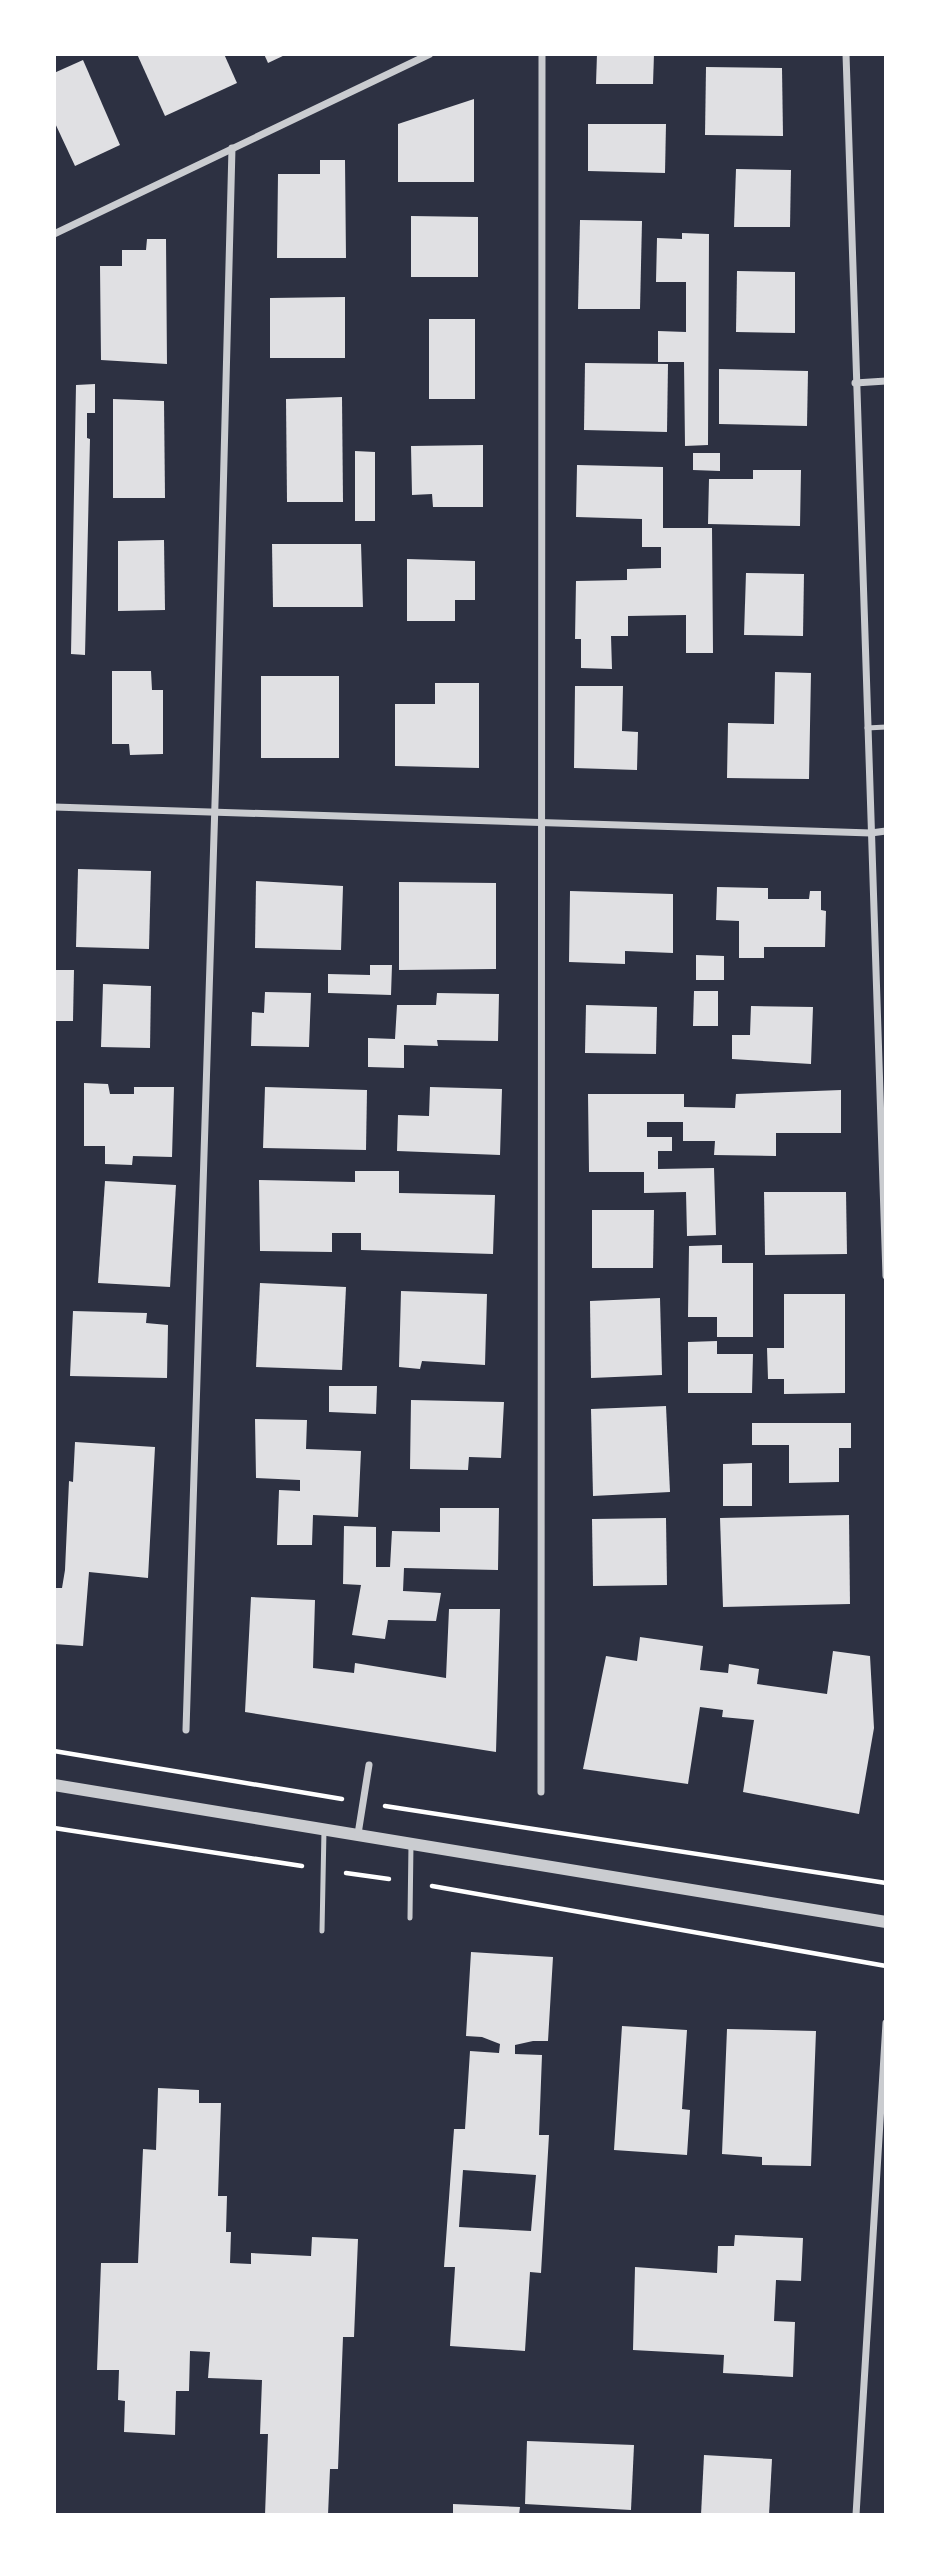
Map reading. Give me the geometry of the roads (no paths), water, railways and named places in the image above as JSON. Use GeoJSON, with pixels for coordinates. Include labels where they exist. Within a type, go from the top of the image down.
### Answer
{"type":"FeatureCollection","features":[{"type":"Feature","properties":{"kind":"street"},"geometry":{"type":"LineString","coordinates":[[54,234],[430,54]]}},
{"type":"Feature","properties":{"kind":"street"},"geometry":{"type":"LineString","coordinates":[[541,1792],[542,54]]}},
{"type":"Feature","properties":{"kind":"street"},"geometry":{"type":"LineString","coordinates":[[846,54],[886,1276]]}},
{"type":"Feature","properties":{"kind":"street"},"geometry":{"type":"LineString","coordinates":[[186,1730],[232,148]]}},
{"type":"Feature","properties":{"kind":"street"},"geometry":{"type":"LineString","coordinates":[[855,383],[886,381]]}},
{"type":"Feature","properties":{"kind":"street"},"geometry":{"type":"LineString","coordinates":[[54,807],[541,824],[886,831]]}},
{"type":"Feature","properties":{"kind":"street"},"geometry":{"type":"LineString","coordinates":[[358,1834],[369,1765]]}},
{"type":"Feature","properties":{"kind":"street"},"geometry":{"type":"LineString","coordinates":[[54,1785],[886,1922]]}},
{"type":"Feature","properties":{"kind":"street"},"geometry":{"type":"LineString","coordinates":[[856,2515],[886,2023]]}},
{"type":"Feature","properties":{"kind":"lane"},"geometry":{"type":"LineString","coordinates":[[867,728],[886,727]]}},
{"type":"Feature","properties":{"kind":"lane"},"geometry":{"type":"LineString","coordinates":[[323,1931],[324,1830]]}},
{"type":"Feature","properties":{"kind":"lane"},"geometry":{"type":"LineString","coordinates":[[410,1918],[411,1843]]}}]}
